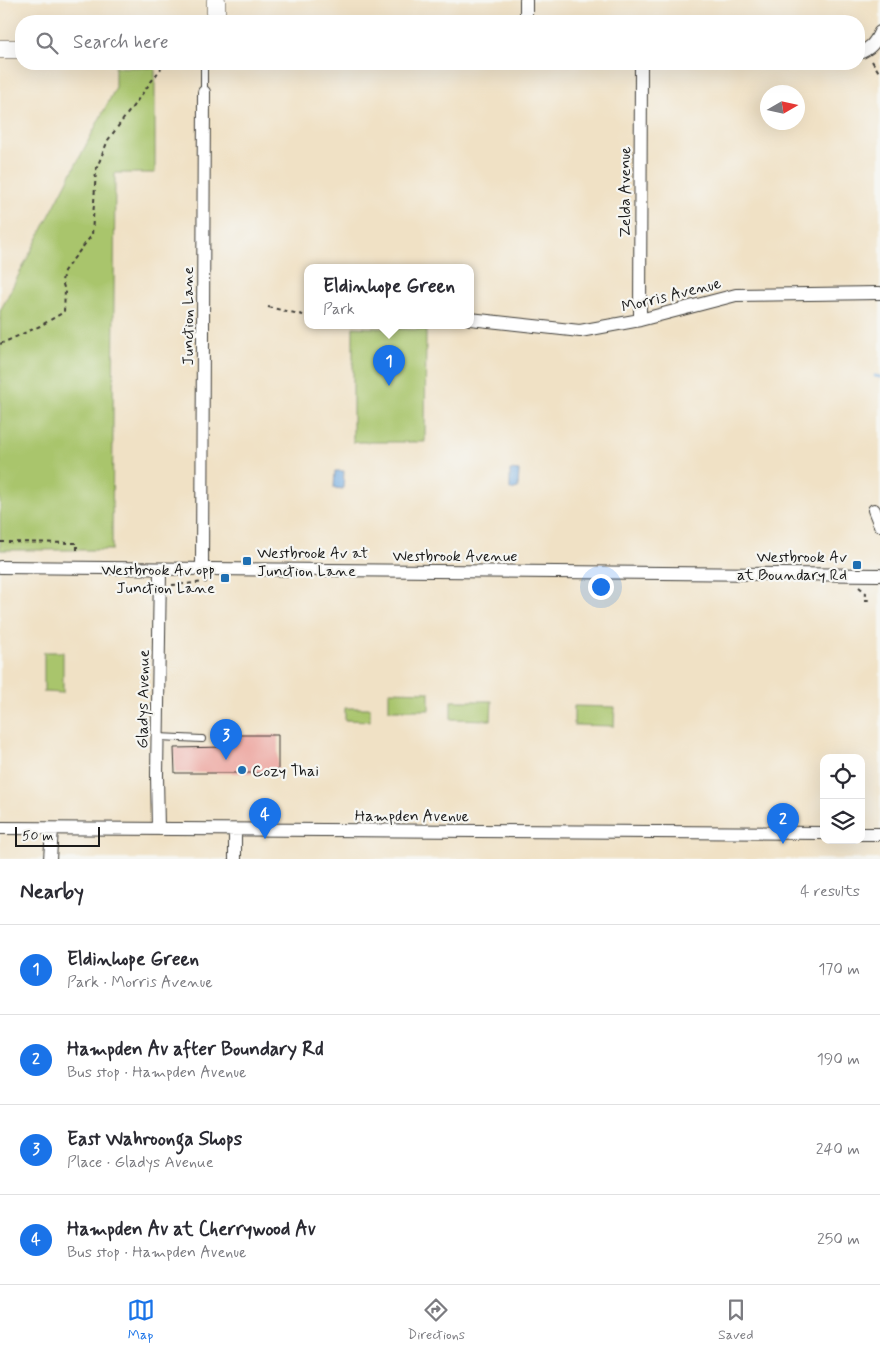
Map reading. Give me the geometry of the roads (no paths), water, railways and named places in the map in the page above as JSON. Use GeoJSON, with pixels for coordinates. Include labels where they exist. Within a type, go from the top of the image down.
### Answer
{"type":"FeatureCollection","features":[{"type":"Feature","properties":{"kind":"main road"},"geometry":{"type":"LineString","coordinates":[[216,0],[216,15]]}},
{"type":"Feature","properties":{"kind":"main road"},"geometry":{"type":"LineString","coordinates":[[0,49],[15,49]]}},
{"type":"Feature","properties":{"kind":"street"},"geometry":{"type":"LineString","coordinates":[[526,0],[526,15]]}},
{"type":"Feature","properties":{"kind":"street"},"geometry":{"type":"LineString","coordinates":[[865,50],[876,42],[880,32]]}},
{"type":"Feature","properties":{"kind":"street","name":"Zelda Avenue"},"geometry":{"type":"LineString","coordinates":[[640,320],[641,70]]}},
{"type":"Feature","properties":{"kind":"street","name":"Junction Lane"},"geometry":{"type":"LineString","coordinates":[[202,569],[204,92]]}},
{"type":"Feature","properties":{"kind":"street","name":"Morris Avenue"},"geometry":{"type":"LineString","coordinates":[[474,318],[580,330],[640,320],[736,295],[880,293]]}},
{"type":"Feature","properties":{"kind":"street"},"geometry":{"type":"LineString","coordinates":[[874,510],[880,526]]}},
{"type":"Feature","properties":{"kind":"street","name":"Westbrook Avenue"},"geometry":{"type":"LineString","coordinates":[[0,568],[880,575]]}},
{"type":"Feature","properties":{"kind":"street","name":"Gladys Avenue"},"geometry":{"type":"LineString","coordinates":[[158,829],[160,569]]}},
{"type":"Feature","properties":{"kind":"street","name":"Hampden Avenue"},"geometry":{"type":"LineString","coordinates":[[0,828],[820,834]]}},
{"type":"Feature","properties":{"kind":"street"},"geometry":{"type":"LineString","coordinates":[[50,859],[52,829]]}},
{"type":"Feature","properties":{"kind":"street"},"geometry":{"type":"LineString","coordinates":[[234,859],[235,830]]}},
{"type":"Feature","properties":{"kind":"street"},"geometry":{"type":"LineString","coordinates":[[865,834],[880,834]]}},
{"type":"Feature","properties":{"kind":"lane","name":"Junction Lane"},"geometry":{"type":"LineString","coordinates":[[204,70],[204,92]]}},
{"type":"Feature","properties":{"kind":"lane"},"geometry":{"type":"LineString","coordinates":[[158,737],[202,739]]}},
{"type":"Feature","properties":{"kind":"water"},"geometry":{"type":"Polygon","coordinates":[[[510,470],[519,471],[518,488],[510,490],[510,470]]]}},
{"type":"Feature","properties":{"kind":"water"},"geometry":{"type":"Polygon","coordinates":[[[335,471],[344,471],[343,489],[334,488],[335,471]]]}},
{"type":"Feature","properties":{"kind":"waterway"},"geometry":{"type":"LineString","coordinates":[[875,376],[880,377]]}},
{"type":"Feature","properties":{"kind":"place","name":"Eldinhope Green"},"geometry":{"type":"Point","coordinates":[389,386]}},
{"type":"Feature","properties":{"kind":"place","name":"Westbrook Av at Junction Lane"},"geometry":{"type":"Point","coordinates":[247,561]}},
{"type":"Feature","properties":{"kind":"place","name":"Westbrook Av at Boundary Rd"},"geometry":{"type":"Point","coordinates":[857,565]}},
{"type":"Feature","properties":{"kind":"place","name":"Westbrook Av opp Junction Lane"},"geometry":{"type":"Point","coordinates":[225,578]}},
{"type":"Feature","properties":{"kind":"place","name":"East Wahroonga Shops"},"geometry":{"type":"Point","coordinates":[226,760]}},
{"type":"Feature","properties":{"kind":"place","name":"Cozy Thai"},"geometry":{"type":"Point","coordinates":[242,770]}},
{"type":"Feature","properties":{"kind":"place","name":"Hampden Av at Cherrywood Av"},"geometry":{"type":"Point","coordinates":[265,839]}},
{"type":"Feature","properties":{"kind":"place","name":"Hampden Av after Boundary Rd"},"geometry":{"type":"Point","coordinates":[783,844]}}]}
